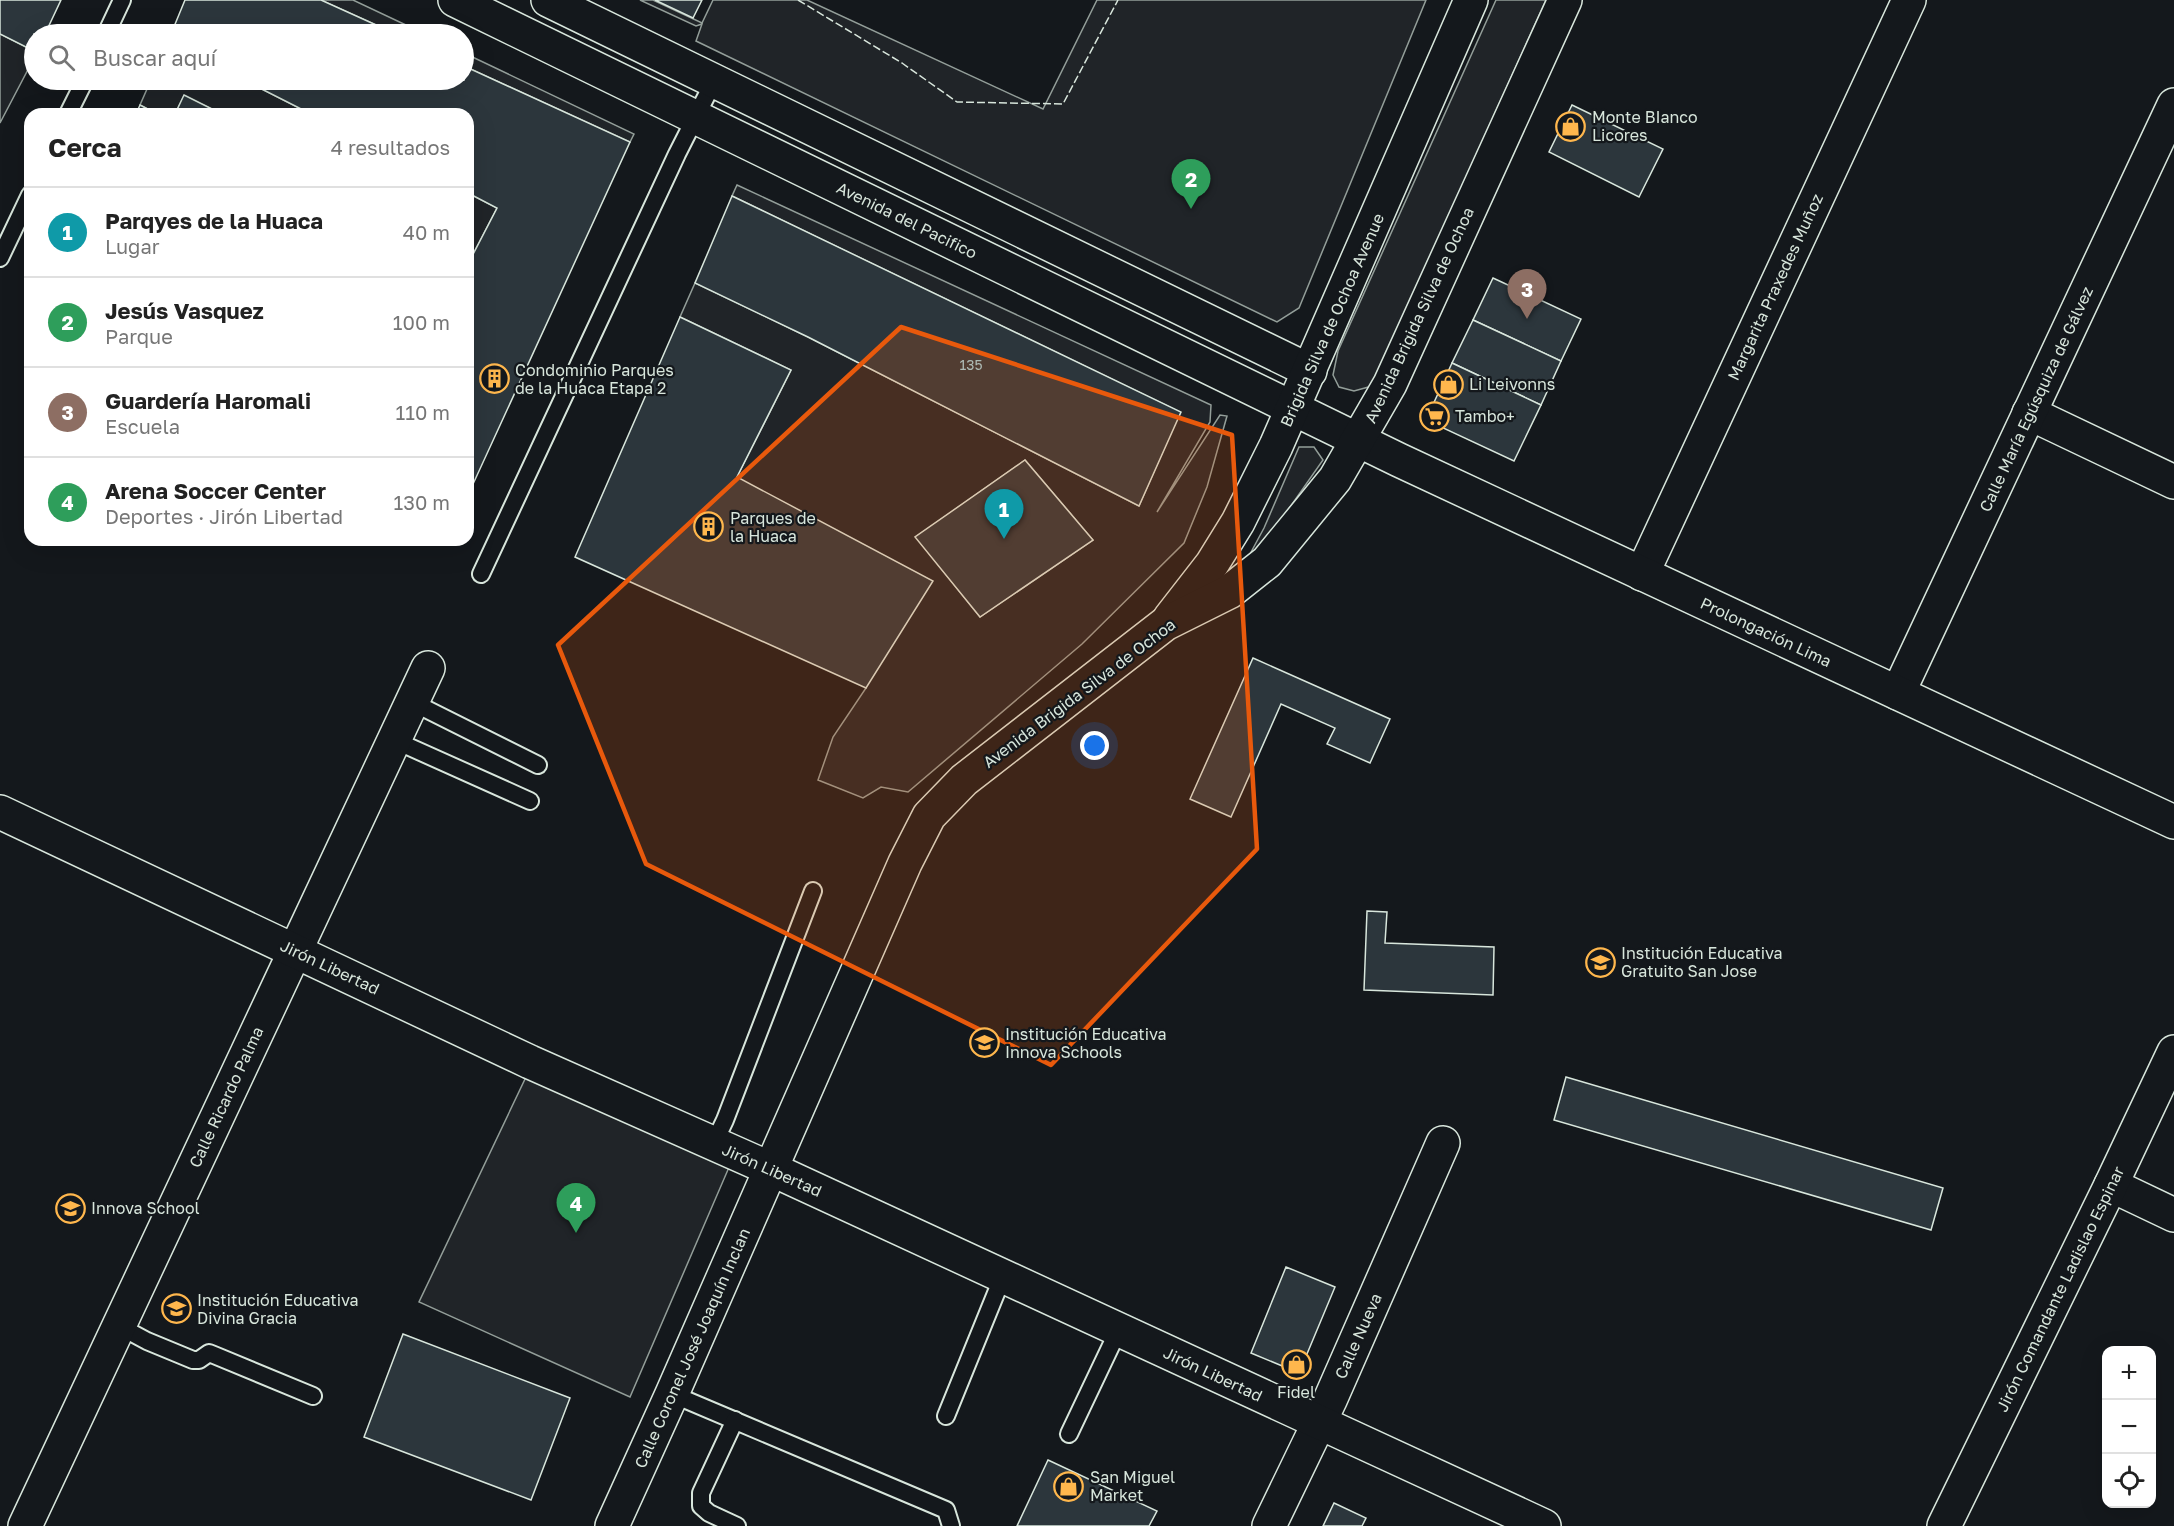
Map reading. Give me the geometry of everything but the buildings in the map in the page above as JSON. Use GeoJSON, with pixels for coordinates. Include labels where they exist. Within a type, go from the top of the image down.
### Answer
{"type":"FeatureCollection","features":[{"type":"Feature","properties":{"kind":"street","name":"Avenida del Pacifico"},"geometry":{"type":"LineString","coordinates":[[455,0],[1359,440]]}},
{"type":"Feature","properties":{"kind":"street"},"geometry":{"type":"LineString","coordinates":[[548,0],[1310,371]]}},
{"type":"Feature","properties":{"kind":"street","name":"Brigida Silva de Ochoa Avenue"},"geometry":{"type":"LineString","coordinates":[[1165,624],[1212,564],[1238,522],[1294,408],[1471,0]]}},
{"type":"Feature","properties":{"kind":"street","name":"Avenida Brigida Silva de Ochoa"},"geometry":{"type":"LineString","coordinates":[[771,1169],[905,863],[929,816],[964,780],[1165,624],[1230,592],[1267,562],[1335,479],[1390,384],[1565,0]]}},
{"type":"Feature","properties":{"kind":"street","name":"Margarita Praxedes Muñoz"},"geometry":{"type":"LineString","coordinates":[[1642,574],[1909,0]]}},
{"type":"Feature","properties":{"kind":"street","name":"Calle María Egúsquiza de Gálvez"},"geometry":{"type":"LineString","coordinates":[[1898,693],[2029,413],[2163,153],[2174,105]]}},
{"type":"Feature","properties":{"kind":"street"},"geometry":{"type":"LineString","coordinates":[[2029,413],[2174,482]]}},
{"type":"Feature","properties":{"kind":"street","name":"Prolongación Lima"},"geometry":{"type":"LineString","coordinates":[[1359,440],[2174,822]]}},
{"type":"Feature","properties":{"kind":"street","name":"Calle Ricardo Palma"},"geometry":{"type":"LineString","coordinates":[[25,1526],[428,668]]}},
{"type":"Feature","properties":{"kind":"street","name":"Jirón Libertad"},"geometry":{"type":"LineString","coordinates":[[0,812],[530,1062],[771,1169],[1544,1526]]}},
{"type":"Feature","properties":{"kind":"street","name":"Jirón Comandante Ladislao Espinar"},"geometry":{"type":"LineString","coordinates":[[1944,1526],[2174,1052]]}},
{"type":"Feature","properties":{"kind":"street","name":"Calle Nueva"},"geometry":{"type":"LineString","coordinates":[[1269,1526],[1318,1423],[1443,1143]]}},
{"type":"Feature","properties":{"kind":"street","name":"Calle Coronel José Joaquín Inclan"},"geometry":{"type":"LineString","coordinates":[[612,1526],[771,1169]]}},
{"type":"Feature","properties":{"kind":"street"},"geometry":{"type":"LineString","coordinates":[[2111,1185],[2174,1215]]}},
{"type":"Feature","properties":{"kind":"lane"},"geometry":{"type":"LineString","coordinates":[[111,24],[122,0]]}},
{"type":"Feature","properties":{"kind":"lane"},"geometry":{"type":"LineString","coordinates":[[481,574],[677,154],[714,81]]}},
{"type":"Feature","properties":{"kind":"lane"},"geometry":{"type":"LineString","coordinates":[[71,108],[80,90]]}},
{"type":"Feature","properties":{"kind":"lane"},"geometry":{"type":"LineString","coordinates":[[0,258],[24,208]]}},
{"type":"Feature","properties":{"kind":"lane"},"geometry":{"type":"LineString","coordinates":[[412,702],[538,765]]}},
{"type":"Feature","properties":{"kind":"lane"},"geometry":{"type":"LineString","coordinates":[[394,740],[530,801]]}},
{"type":"Feature","properties":{"kind":"lane"},"geometry":{"type":"LineString","coordinates":[[714,1143],[725,1120],[813,891]]}},
{"type":"Feature","properties":{"kind":"lane"},"geometry":{"type":"LineString","coordinates":[[946,1416],[1003,1276]]}},
{"type":"Feature","properties":{"kind":"lane"},"geometry":{"type":"LineString","coordinates":[[119,1326],[147,1341],[193,1360],[199,1360],[209,1353],[214,1354],[313,1396]]}},
{"type":"Feature","properties":{"kind":"lane"},"geometry":{"type":"LineString","coordinates":[[1069,1434],[1118,1331]]}},
{"type":"Feature","properties":{"kind":"lane"},"geometry":{"type":"LineString","coordinates":[[672,1394],[946,1510],[951,1526]]}},
{"type":"Feature","properties":{"kind":"lane"},"geometry":{"type":"LineString","coordinates":[[735,1420],[701,1493],[701,1506],[709,1513],[737,1526]]}},
{"type":"Feature","properties":{"kind":"highlighted area"},"geometry":{"type":"Polygon","coordinates":[[[901,327],[1232,435],[1257,849],[1051,1065],[646,864],[558,645],[901,327]]]}},
{"type":"Feature","properties":{"kind":"shaded area"},"geometry":{"type":"Polygon","coordinates":[[[321,0],[353,0],[404,24],[374,24],[321,0]]]}},
{"type":"Feature","properties":{"kind":"shaded area"},"geometry":{"type":"Polygon","coordinates":[[[640,0],[653,0],[702,23],[713,0],[807,0],[1043,109],[1097,0],[1426,0],[1299,308],[1277,322],[696,41],[702,24],[696,26],[640,0]]]}},
{"type":"Feature","properties":{"kind":"shaded area"},"geometry":{"type":"Polygon","coordinates":[[[1496,0],[1546,0],[1372,386],[1354,391],[1339,387],[1333,375],[1338,351],[1496,0]]]}},
{"type":"Feature","properties":{"kind":"shaded area"},"geometry":{"type":"Polygon","coordinates":[[[0,34],[24,46],[24,77],[0,123],[0,34]]]}},
{"type":"Feature","properties":{"kind":"shaded area"},"geometry":{"type":"Polygon","coordinates":[[[474,58],[634,134],[630,142],[474,71],[474,58]]]}},
{"type":"Feature","properties":{"kind":"shaded area"},"geometry":{"type":"Polygon","coordinates":[[[147,90],[264,90],[299,108],[209,108],[184,96],[178,108],[146,108],[140,105],[147,90]]]}},
{"type":"Feature","properties":{"kind":"shaded area"},"geometry":{"type":"Polygon","coordinates":[[[737,185],[1211,405],[1210,422],[1157,512],[1220,415],[1227,416],[1207,487],[1184,543],[1082,644],[908,792],[881,787],[863,798],[818,780],[833,737],[866,688],[737,477],[791,370],[680,317],[695,283],[808,337],[1139,506],[1180,412],[732,196],[737,185]],[[1025,460],[916,537],[980,617],[1093,540],[1025,460]]]}},
{"type":"Feature","properties":{"kind":"shaded area"},"geometry":{"type":"Polygon","coordinates":[[[474,196],[497,208],[474,252],[474,196]]]}},
{"type":"Feature","properties":{"kind":"shaded area"},"geometry":{"type":"Polygon","coordinates":[[[1299,447],[1314,447],[1323,460],[1267,540],[1250,554],[1264,528],[1299,447]]]}},
{"type":"Feature","properties":{"kind":"shaded area"},"geometry":{"type":"Polygon","coordinates":[[[526,1077],[730,1165],[630,1397],[419,1302],[526,1077]]]}},
{"type":"Feature","properties":{"kind":"fence"},"geometry":{"type":"LineString","coordinates":[[798,0],[902,63],[957,102],[1063,104],[1118,0]]}},
{"type":"Feature","properties":{"kind":"place","name":"Monte BIanco Licores"},"geometry":{"type":"Point","coordinates":[1571,126]}},
{"type":"Feature","properties":{"kind":"place","name":"Jesús Vasquez"},"geometry":{"type":"Point","coordinates":[1191,209]}},
{"type":"Feature","properties":{"kind":"place","name":"Guardería Haromali"},"geometry":{"type":"Point","coordinates":[1527,319]}},
{"type":"Feature","properties":{"kind":"place","name":"Condominio Parques de la Huaca Etapa 2"},"geometry":{"type":"Point","coordinates":[494,379]}},
{"type":"Feature","properties":{"kind":"place","name":"Li Leivonns"},"geometry":{"type":"Point","coordinates":[1448,384]}},
{"type":"Feature","properties":{"kind":"place","name":"Tambo+"},"geometry":{"type":"Point","coordinates":[1434,416]}},
{"type":"Feature","properties":{"kind":"place","name":"Parques de la Huaca"},"geometry":{"type":"Point","coordinates":[709,527]}},
{"type":"Feature","properties":{"kind":"place","name":"Parqyes de la Huaca"},"geometry":{"type":"Point","coordinates":[1004,539]}},
{"type":"Feature","properties":{"kind":"place","name":"Institución Educativa Gratuito San Jose"},"geometry":{"type":"Point","coordinates":[1600,962]}},
{"type":"Feature","properties":{"kind":"place","name":"Institución Educativa Innova Schools"},"geometry":{"type":"Point","coordinates":[984,1043]}},
{"type":"Feature","properties":{"kind":"place","name":"Innova School"},"geometry":{"type":"Point","coordinates":[70,1208]}},
{"type":"Feature","properties":{"kind":"place","name":"Arena Soccer Center"},"geometry":{"type":"Point","coordinates":[576,1233]}},
{"type":"Feature","properties":{"kind":"place","name":"Institución Educativa Divina Gracia"},"geometry":{"type":"Point","coordinates":[176,1309]}},
{"type":"Feature","properties":{"kind":"place","name":"Fidel"},"geometry":{"type":"Point","coordinates":[1296,1364]}},
{"type":"Feature","properties":{"kind":"place","name":"San Miguel Market"},"geometry":{"type":"Point","coordinates":[1069,1486]}}]}
